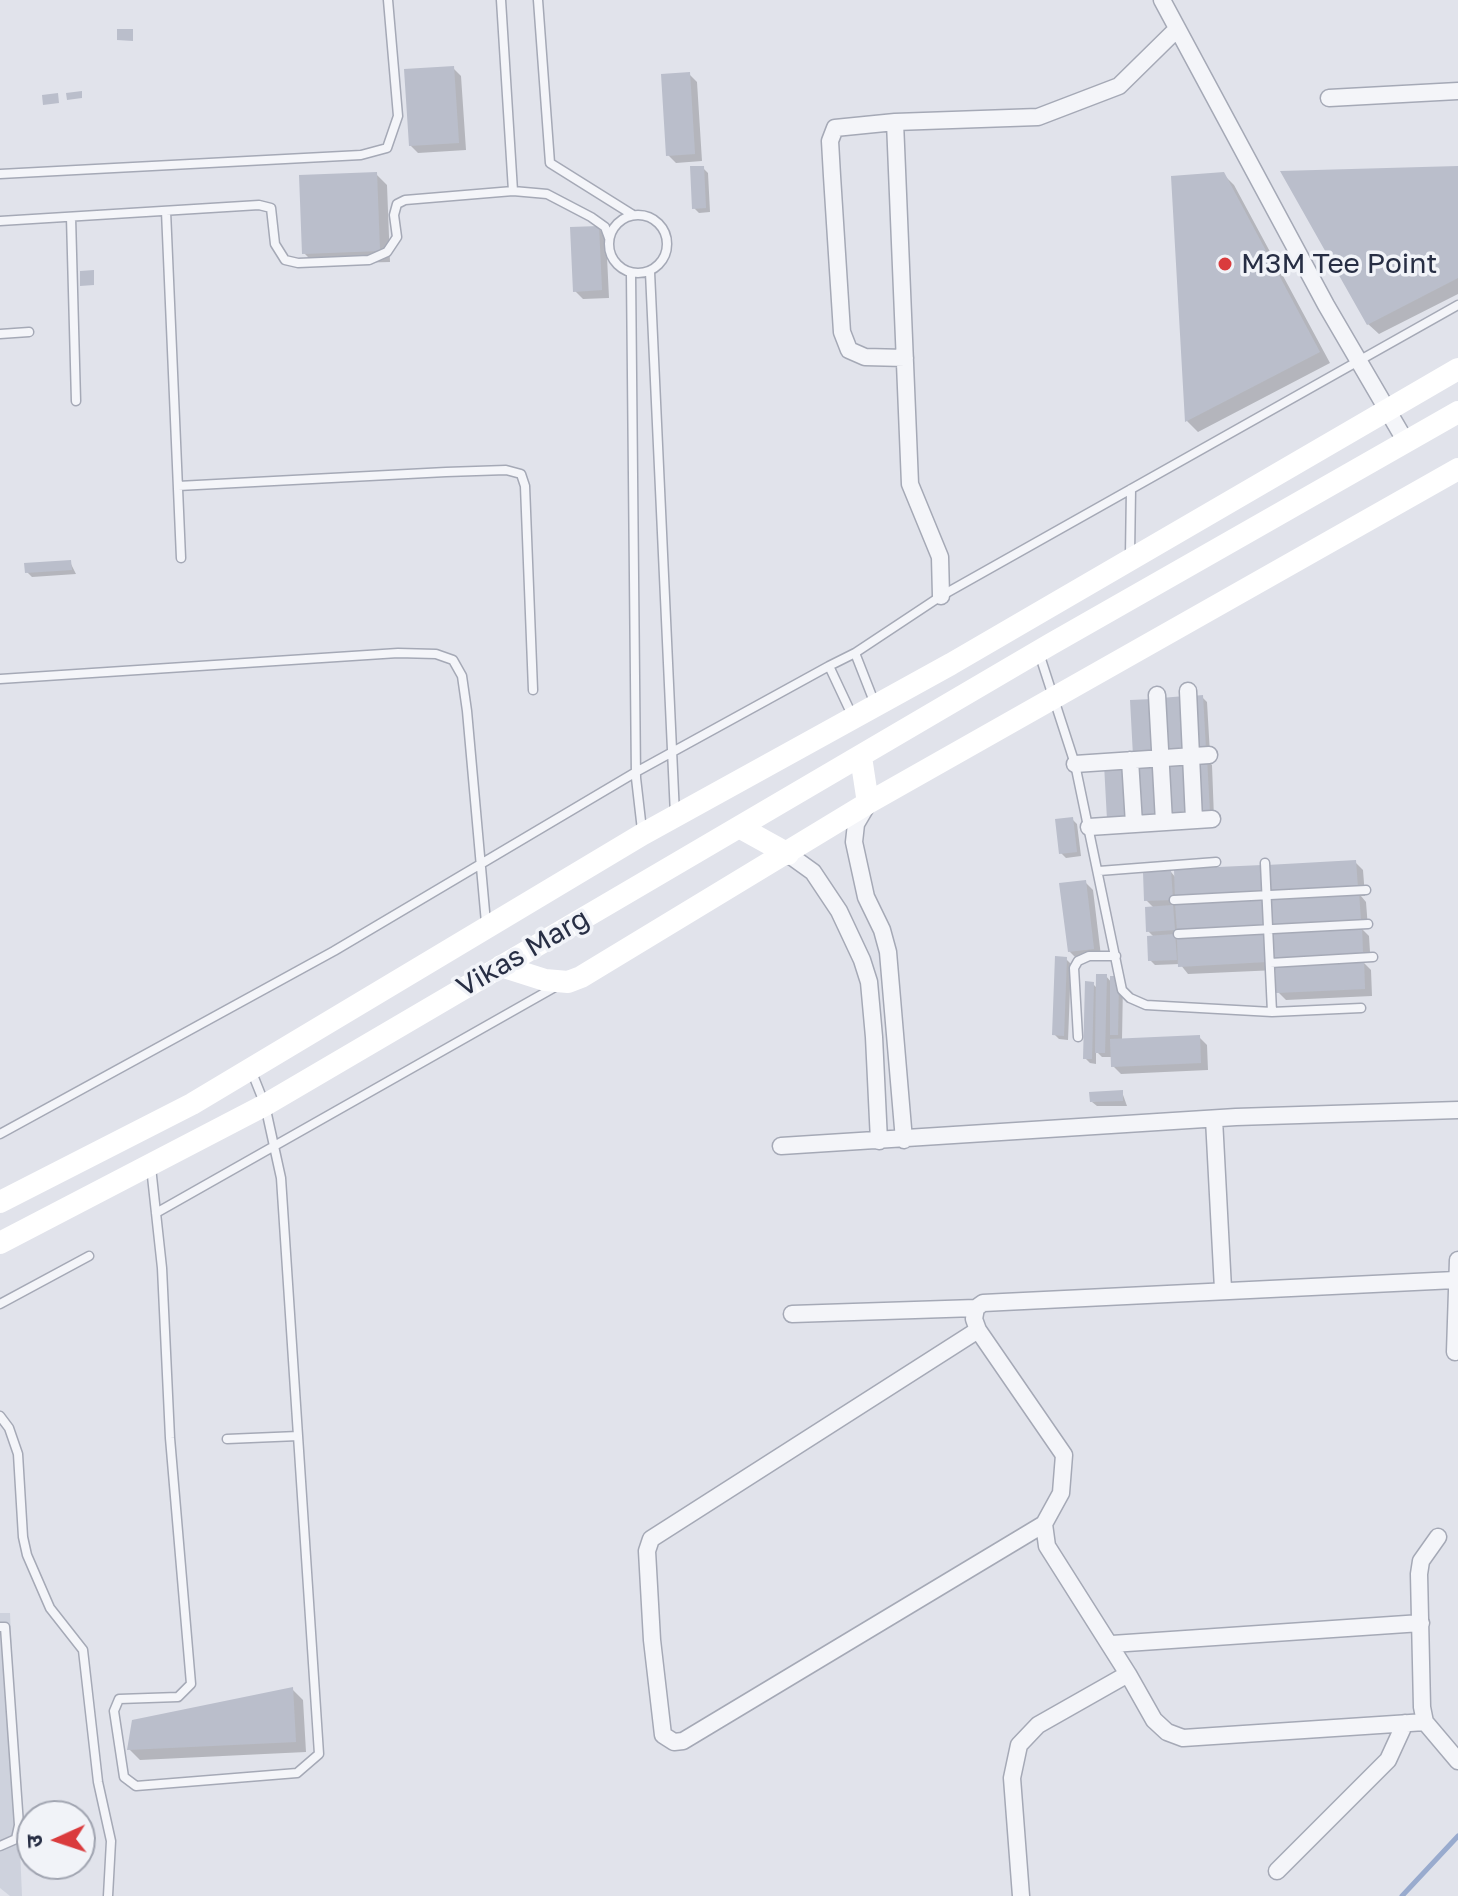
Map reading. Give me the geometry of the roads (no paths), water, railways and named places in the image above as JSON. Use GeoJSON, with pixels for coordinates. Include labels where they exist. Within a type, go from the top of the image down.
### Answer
{"type":"FeatureCollection","features":[{"type":"Feature","properties":{"kind":"main road"},"geometry":{"type":"LineString","coordinates":[[0,1202],[192,1104],[643,834],[875,706],[1458,369]]}},
{"type":"Feature","properties":{"kind":"main road","name":"Vikas Marg"},"geometry":{"type":"LineString","coordinates":[[0,1243],[265,1105],[1038,652],[1458,412]]}},
{"type":"Feature","properties":{"kind":"main road"},"geometry":{"type":"LineString","coordinates":[[501,966],[562,982],[581,977],[868,803],[1458,469]]}},
{"type":"Feature","properties":{"kind":"main road"},"geometry":{"type":"LineString","coordinates":[[861,757],[868,803]]}},
{"type":"Feature","properties":{"kind":"main road"},"geometry":{"type":"LineString","coordinates":[[741,828],[788,854]]}},
{"type":"Feature","properties":{"kind":"street"},"geometry":{"type":"LineString","coordinates":[[1162,0],[1359,362],[1406,442]]}},
{"type":"Feature","properties":{"kind":"street"},"geometry":{"type":"LineString","coordinates":[[905,358],[865,357],[849,350],[842,332],[830,141],[835,128],[895,122],[1038,117],[1119,86],[1177,29]]}},
{"type":"Feature","properties":{"kind":"street"},"geometry":{"type":"LineString","coordinates":[[1329,98],[1458,91]]}},
{"type":"Feature","properties":{"kind":"street"},"geometry":{"type":"LineString","coordinates":[[895,122],[910,484],[940,557],[941,596]]}},
{"type":"Feature","properties":{"kind":"street"},"geometry":{"type":"LineString","coordinates":[[1188,691],[1194,820]]}},
{"type":"Feature","properties":{"kind":"street"},"geometry":{"type":"LineString","coordinates":[[1157,695],[1164,822]]}},
{"type":"Feature","properties":{"kind":"street"},"geometry":{"type":"LineString","coordinates":[[1075,764],[1209,755]]}},
{"type":"Feature","properties":{"kind":"street"},"geometry":{"type":"LineString","coordinates":[[1130,760],[1134,824]]}},
{"type":"Feature","properties":{"kind":"street"},"geometry":{"type":"LineString","coordinates":[[868,803],[856,824],[854,842],[859,873],[888,952],[904,1140]]}},
{"type":"Feature","properties":{"kind":"street"},"geometry":{"type":"LineString","coordinates":[[1089,827],[1212,819]]}},
{"type":"Feature","properties":{"kind":"street"},"geometry":{"type":"LineString","coordinates":[[788,854],[813,872],[847,928],[869,982],[879,1141]]}},
{"type":"Feature","properties":{"kind":"street"},"geometry":{"type":"LineString","coordinates":[[847,928],[874,913]]}},
{"type":"Feature","properties":{"kind":"street"},"geometry":{"type":"LineString","coordinates":[[781,1146],[1214,1119],[1458,1110]]}},
{"type":"Feature","properties":{"kind":"street"},"geometry":{"type":"LineString","coordinates":[[1214,1119],[1223,1289]]}},
{"type":"Feature","properties":{"kind":"street"},"geometry":{"type":"LineString","coordinates":[[1455,1352],[1458,1260]]}},
{"type":"Feature","properties":{"kind":"street"},"geometry":{"type":"LineString","coordinates":[[792,1314],[976,1308],[983,1303],[1455,1280]]}},
{"type":"Feature","properties":{"kind":"street"},"geometry":{"type":"LineString","coordinates":[[976,1308],[974,1319],[978,1330],[1064,1455],[1061,1493],[1044,1524],[683,1741],[674,1742],[663,1735],[652,1640],[647,1551],[651,1539],[978,1330]]}},
{"type":"Feature","properties":{"kind":"street"},"geometry":{"type":"LineString","coordinates":[[1044,1524],[1047,1546],[1112,1644],[1154,1720],[1167,1732],[1183,1738],[1425,1722]]}},
{"type":"Feature","properties":{"kind":"street"},"geometry":{"type":"LineString","coordinates":[[1438,1537],[1421,1561],[1422,1707],[1425,1722],[1458,1761]]}},
{"type":"Feature","properties":{"kind":"street"},"geometry":{"type":"LineString","coordinates":[[1112,1644],[1421,1623]]}},
{"type":"Feature","properties":{"kind":"street"},"geometry":{"type":"LineString","coordinates":[[1021,1896],[1012,1778],[1019,1745],[1038,1725],[1128,1674]]}},
{"type":"Feature","properties":{"kind":"street"},"geometry":{"type":"LineString","coordinates":[[1277,1871],[1388,1760],[1405,1723]]}},
{"type":"Feature","properties":{"kind":"lane"},"geometry":{"type":"LineString","coordinates":[[0,174],[361,155],[387,148],[398,116],[388,0]]}},
{"type":"Feature","properties":{"kind":"lane"},"geometry":{"type":"LineString","coordinates":[[501,0],[513,191]]}},
{"type":"Feature","properties":{"kind":"lane"},"geometry":{"type":"LineString","coordinates":[[0,221],[259,205],[271,208],[275,244],[285,260],[298,263],[369,260],[387,252],[397,237],[394,215],[397,204],[405,200],[513,191],[547,194],[591,217],[605,227],[609,254],[618,266],[631,274],[650,272],[663,261],[668,245],[663,228],[650,217],[633,215],[550,163],[538,0]]}},
{"type":"Feature","properties":{"kind":"lane"},"geometry":{"type":"LineString","coordinates":[[166,211],[181,558]]}},
{"type":"Feature","properties":{"kind":"lane"},"geometry":{"type":"LineString","coordinates":[[609,238],[617,223],[633,215]]}},
{"type":"Feature","properties":{"kind":"lane"},"geometry":{"type":"LineString","coordinates":[[71,217],[76,401]]}},
{"type":"Feature","properties":{"kind":"lane"},"geometry":{"type":"LineString","coordinates":[[650,272],[675,817]]}},
{"type":"Feature","properties":{"kind":"lane"},"geometry":{"type":"LineString","coordinates":[[631,274],[636,772],[643,834]]}},
{"type":"Feature","properties":{"kind":"lane"},"geometry":{"type":"LineString","coordinates":[[0,1134],[334,951],[636,772],[855,653],[941,596],[1458,305]]}},
{"type":"Feature","properties":{"kind":"lane"},"geometry":{"type":"LineString","coordinates":[[0,334],[29,332]]}},
{"type":"Feature","properties":{"kind":"lane"},"geometry":{"type":"LineString","coordinates":[[178,486],[446,472],[506,470],[521,474],[525,486],[533,690]]}},
{"type":"Feature","properties":{"kind":"lane"},"geometry":{"type":"LineString","coordinates":[[1130,559],[1131,489]]}},
{"type":"Feature","properties":{"kind":"lane"},"geometry":{"type":"LineString","coordinates":[[1038,652],[1075,764],[1122,990],[1130,998],[1146,1005],[1272,1012],[1361,1008]]}},
{"type":"Feature","properties":{"kind":"lane"},"geometry":{"type":"LineString","coordinates":[[0,679],[398,653],[436,654],[453,660],[462,676],[467,711],[487,928]]}},
{"type":"Feature","properties":{"kind":"lane"},"geometry":{"type":"LineString","coordinates":[[855,653],[875,706]]}},
{"type":"Feature","properties":{"kind":"lane"},"geometry":{"type":"LineString","coordinates":[[829,666],[853,718]]}},
{"type":"Feature","properties":{"kind":"lane"},"geometry":{"type":"LineString","coordinates":[[1099,871],[1216,862]]}},
{"type":"Feature","properties":{"kind":"lane"},"geometry":{"type":"LineString","coordinates":[[1265,863],[1272,1012]]}},
{"type":"Feature","properties":{"kind":"lane"},"geometry":{"type":"LineString","coordinates":[[1174,900],[1366,890]]}},
{"type":"Feature","properties":{"kind":"lane"},"geometry":{"type":"LineString","coordinates":[[1178,934],[1368,924]]}},
{"type":"Feature","properties":{"kind":"lane"},"geometry":{"type":"LineString","coordinates":[[1078,1037],[1074,968],[1078,961],[1089,956],[1116,956]]}},
{"type":"Feature","properties":{"kind":"lane"},"geometry":{"type":"LineString","coordinates":[[1270,963],[1373,957]]}},
{"type":"Feature","properties":{"kind":"lane"},"geometry":{"type":"LineString","coordinates":[[156,1213],[528,1005],[562,982]]}},
{"type":"Feature","properties":{"kind":"lane"},"geometry":{"type":"LineString","coordinates":[[151,1166],[191,1684],[178,1697],[119,1699],[114,1711],[124,1777],[136,1786],[297,1773],[319,1754],[298,1436],[277,1147],[250,1069]]}},
{"type":"Feature","properties":{"kind":"lane"},"geometry":{"type":"LineString","coordinates":[[0,1304],[89,1256]]}},
{"type":"Feature","properties":{"kind":"lane"},"geometry":{"type":"LineString","coordinates":[[0,1416],[9,1428],[18,1454],[27,1555],[50,1608],[83,1650],[96,1768],[111,1841],[108,1896]]}},
{"type":"Feature","properties":{"kind":"lane"},"geometry":{"type":"LineString","coordinates":[[227,1439],[298,1436]]}},
{"type":"Feature","properties":{"kind":"lane"},"geometry":{"type":"LineString","coordinates":[[0,1627],[5,1627],[19,1825],[16,1839],[0,1846]]}},
{"type":"Feature","properties":{"kind":"waterway"},"geometry":{"type":"LineString","coordinates":[[1402,1896],[1458,1836]]}},
{"type":"Feature","properties":{"kind":"place","name":"M3M Tee Point"},"geometry":{"type":"Point","coordinates":[1225,264]}}]}
